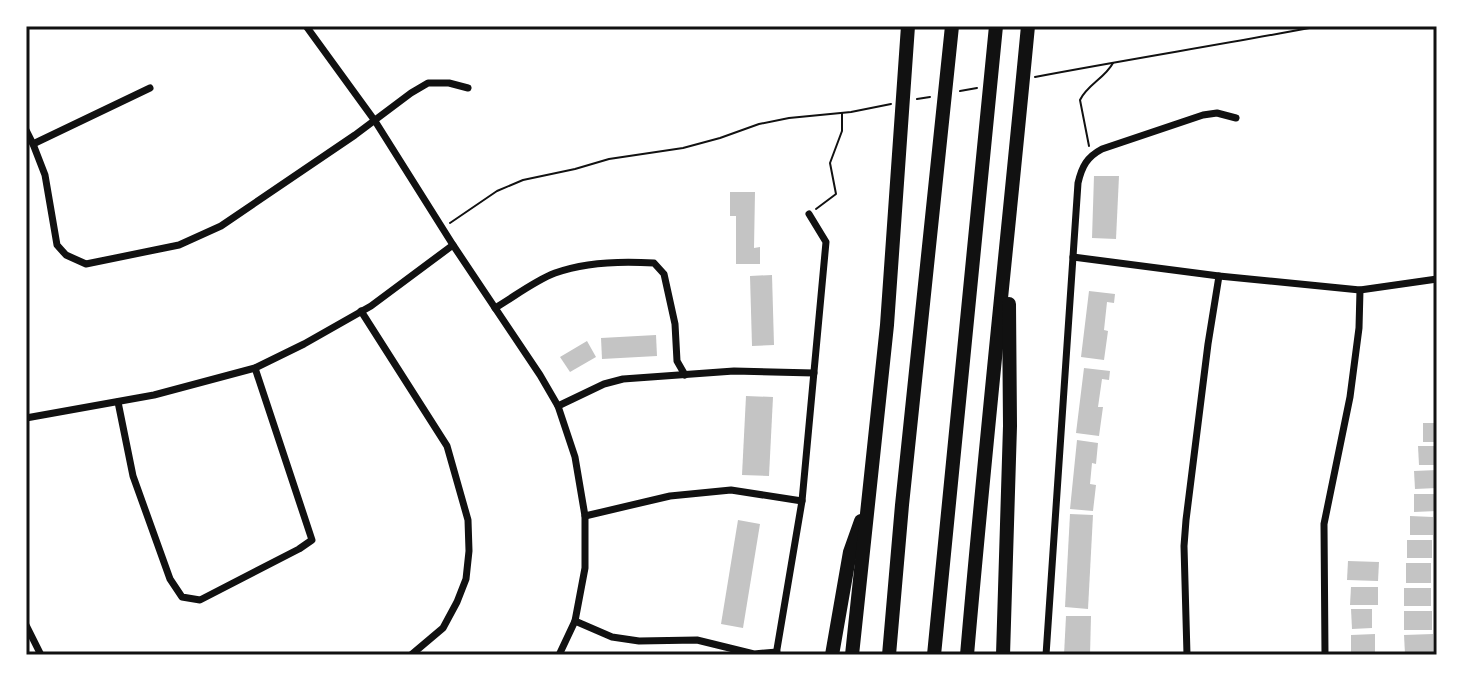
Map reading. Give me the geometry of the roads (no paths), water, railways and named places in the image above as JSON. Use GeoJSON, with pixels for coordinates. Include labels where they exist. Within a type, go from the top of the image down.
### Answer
{"type":"FeatureCollection","features":[{"type":"Feature","properties":{"kind":"highway"},"geometry":{"type":"LineString","coordinates":[[852,655],[887,325],[908,26]]}},
{"type":"Feature","properties":{"kind":"highway"},"geometry":{"type":"LineString","coordinates":[[889,655],[952,26]]}},
{"type":"Feature","properties":{"kind":"highway"},"geometry":{"type":"LineString","coordinates":[[934,655],[996,26]]}},
{"type":"Feature","properties":{"kind":"highway"},"geometry":{"type":"LineString","coordinates":[[967,655],[1028,26]]}},
{"type":"Feature","properties":{"kind":"highway"},"geometry":{"type":"LineString","coordinates":[[1003,655],[1010,426],[1008,241]]}},
{"type":"Feature","properties":{"kind":"highway"},"geometry":{"type":"LineString","coordinates":[[832,655],[850,552],[870,494]]}},
{"type":"Feature","properties":{"kind":"street"},"geometry":{"type":"LineString","coordinates":[[306,26],[375,121],[558,406],[575,457],[585,516],[585,568],[575,621],[559,655]]}},
{"type":"Feature","properties":{"kind":"street"},"geometry":{"type":"LineString","coordinates":[[26,130],[45,175],[57,245],[66,255],[86,264],[179,245],[221,226],[428,83],[449,83],[468,88]]}},
{"type":"Feature","properties":{"kind":"street"},"geometry":{"type":"LineString","coordinates":[[33,144],[150,88]]}},
{"type":"Feature","properties":{"kind":"street"},"geometry":{"type":"LineString","coordinates":[[1046,655],[1078,183],[1086,161],[1102,149],[1203,115],[1217,113],[1236,118]]}},
{"type":"Feature","properties":{"kind":"street"},"geometry":{"type":"LineString","coordinates":[[575,621],[612,637],[639,641],[697,640],[754,654],[777,654],[802,501],[826,242],[809,214]]}},
{"type":"Feature","properties":{"kind":"street"},"geometry":{"type":"LineString","coordinates":[[26,418],[154,395],[255,368],[361,311],[453,245]]}},
{"type":"Feature","properties":{"kind":"street"},"geometry":{"type":"LineString","coordinates":[[1073,257],[1360,290],[1437,279]]}},
{"type":"Feature","properties":{"kind":"street"},"geometry":{"type":"LineString","coordinates":[[495,308],[553,274],[591,266],[654,263],[664,274],[675,324],[677,361],[685,375]]}},
{"type":"Feature","properties":{"kind":"street"},"geometry":{"type":"LineString","coordinates":[[1187,655],[1186,520],[1219,276]]}},
{"type":"Feature","properties":{"kind":"street"},"geometry":{"type":"LineString","coordinates":[[1325,655],[1324,524],[1350,397],[1359,328],[1360,290]]}},
{"type":"Feature","properties":{"kind":"street"},"geometry":{"type":"LineString","coordinates":[[361,311],[447,446],[468,520],[466,579],[457,602],[443,628],[411,655]]}},
{"type":"Feature","properties":{"kind":"street"},"geometry":{"type":"LineString","coordinates":[[118,402],[133,476],[170,579],[182,597],[200,600],[312,540],[255,368]]}},
{"type":"Feature","properties":{"kind":"street"},"geometry":{"type":"LineString","coordinates":[[558,406],[614,382],[734,371],[814,373]]}},
{"type":"Feature","properties":{"kind":"street"},"geometry":{"type":"LineString","coordinates":[[585,516],[670,496],[731,490],[802,501]]}},
{"type":"Feature","properties":{"kind":"street"},"geometry":{"type":"LineString","coordinates":[[26,625],[41,655]]}}]}
